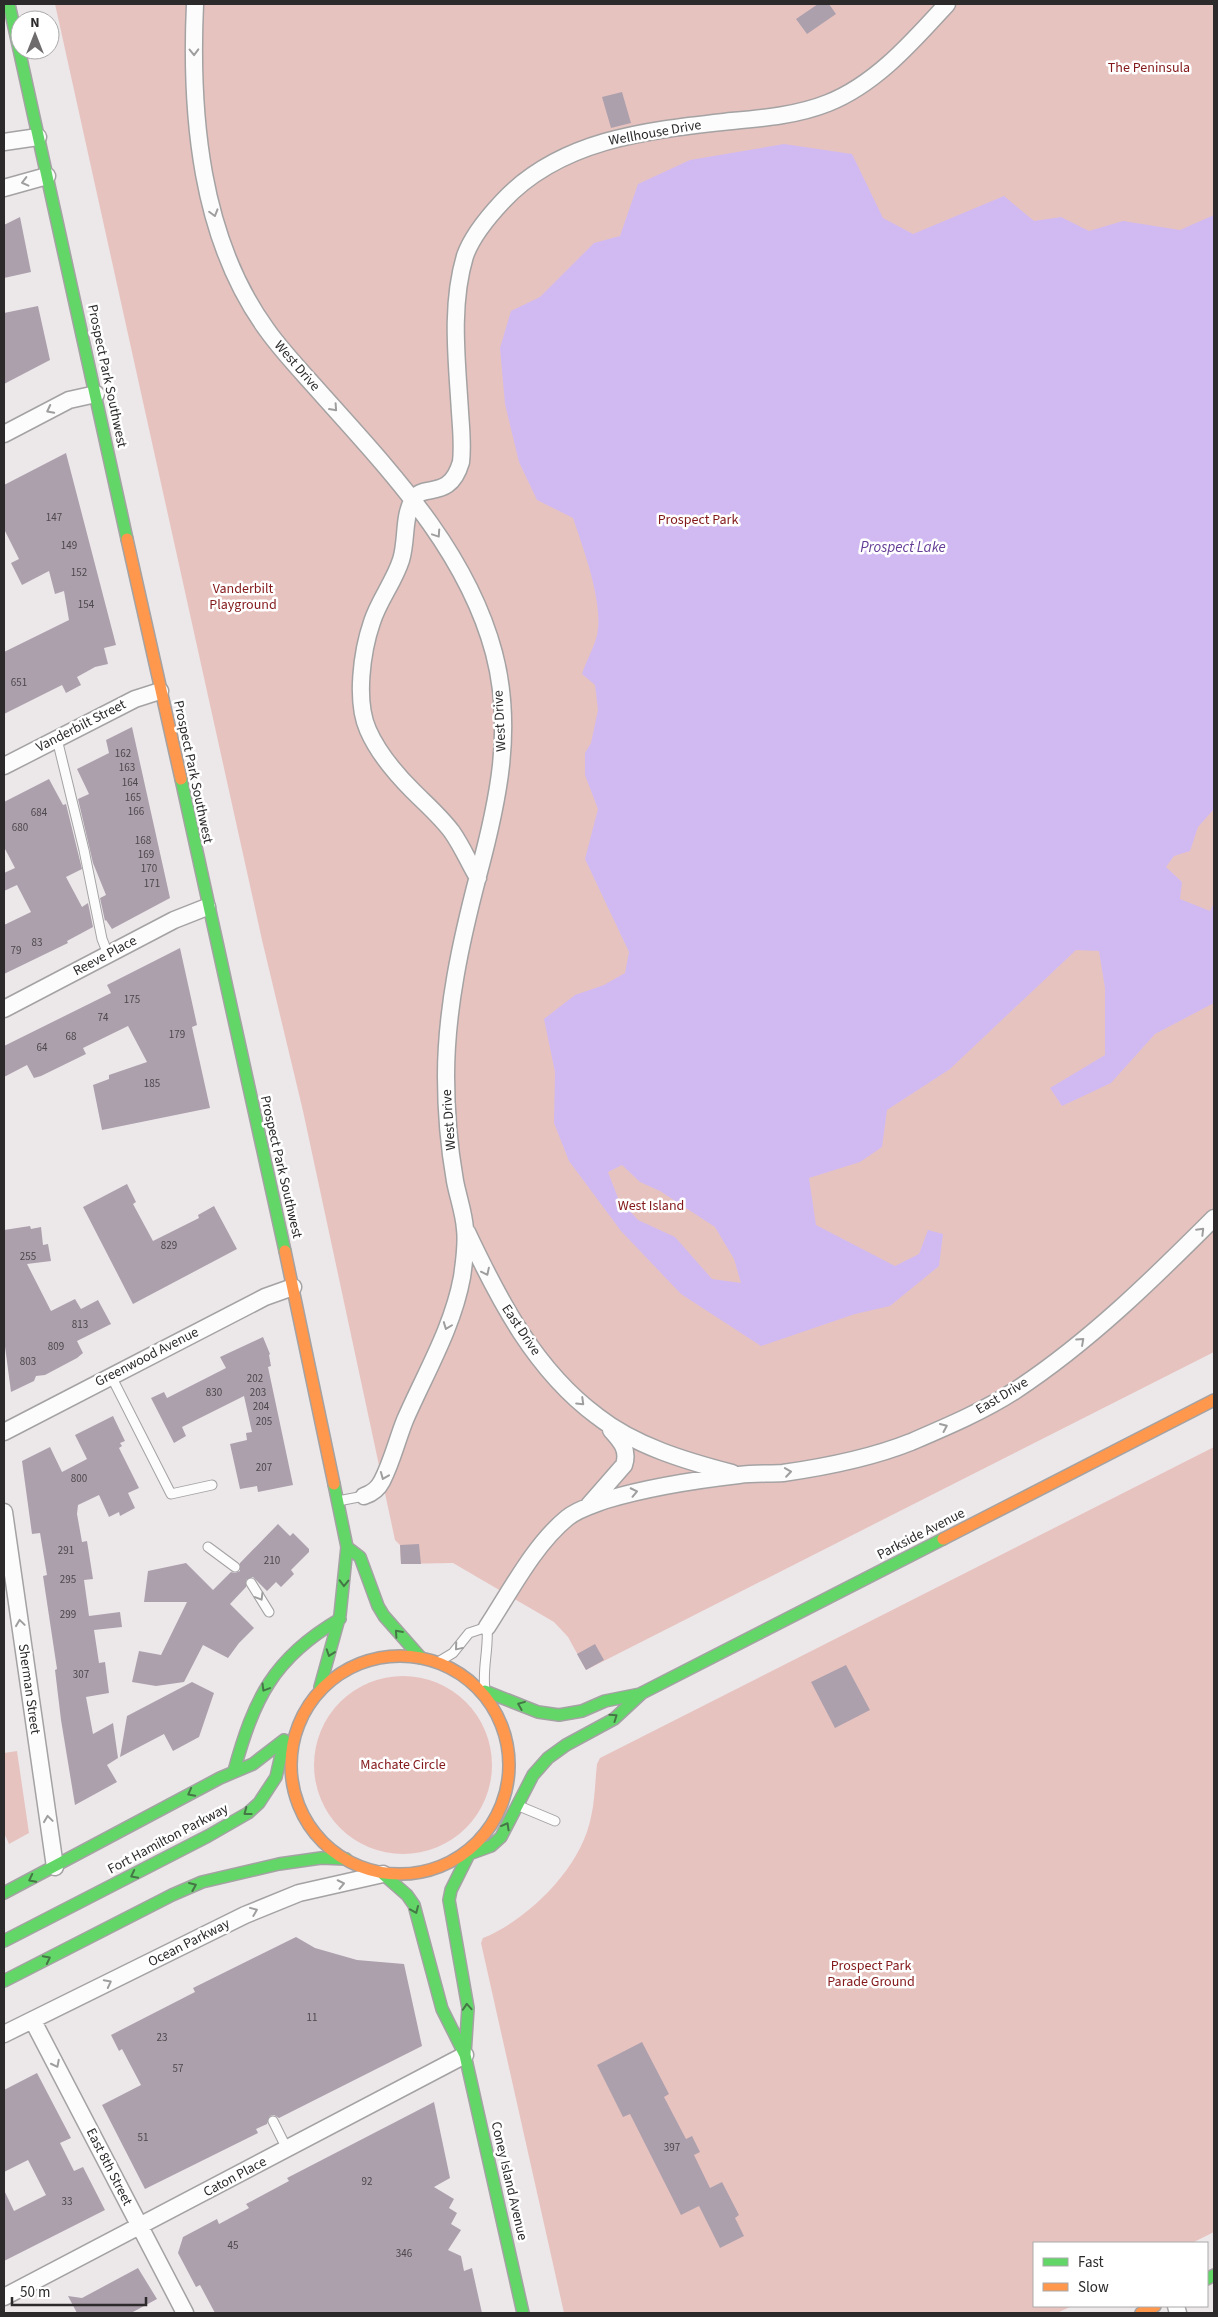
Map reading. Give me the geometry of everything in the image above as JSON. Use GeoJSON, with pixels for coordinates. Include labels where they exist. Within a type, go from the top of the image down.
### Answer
{"type":"FeatureCollection","features":[{"type":"Feature","properties":{"kind":"main road","name":"Prospect Park Southwest"},"geometry":{"type":"LineString","coordinates":[[9,4],[207,907],[293,1287],[347,1546],[344,1560],[344,1592],[340,1619],[320,1687]]}},
{"type":"Feature","properties":{"kind":"main road","name":"Parkside Avenue"},"geometry":{"type":"LineString","coordinates":[[320,1687],[346,1671],[371,1660],[403,1656],[438,1662],[454,1670],[485,1691],[538,1712],[559,1715],[582,1711],[605,1701],[642,1693],[1214,1400]]}},
{"type":"Feature","properties":{"kind":"main road","name":"Prospect Park Southwest"},"geometry":{"type":"LineString","coordinates":[[347,1546],[360,1557],[378,1606],[384,1616],[421,1658]]}},
{"type":"Feature","properties":{"kind":"main road"},"geometry":{"type":"LineString","coordinates":[[234,1772],[245,1732],[262,1694],[275,1671],[294,1649],[320,1629],[340,1619]]}},
{"type":"Feature","properties":{"kind":"main road"},"geometry":{"type":"LineString","coordinates":[[294,1649],[305,1662]]}},
{"type":"Feature","properties":{"kind":"main road"},"geometry":{"type":"LineString","coordinates":[[314,1674],[320,1687]]}},
{"type":"Feature","properties":{"kind":"main road","name":"Fort Hamilton Parkway"},"geometry":{"type":"LineString","coordinates":[[4,1941],[208,1836],[248,1813],[259,1803],[276,1777],[284,1740],[320,1687]]}},
{"type":"Feature","properties":{"kind":"main road"},"geometry":{"type":"LineString","coordinates":[[469,1854],[483,1839],[503,1795],[506,1774],[505,1734],[485,1691]]}},
{"type":"Feature","properties":{"kind":"main road","name":"Parkside Avenue"},"geometry":{"type":"LineString","coordinates":[[383,1874],[403,1875],[422,1872],[493,1845],[506,1830],[527,1784],[539,1767],[551,1756],[583,1734],[615,1718],[642,1693]]}},
{"type":"Feature","properties":{"kind":"main road"},"geometry":{"type":"LineString","coordinates":[[299,1718],[292,1763],[292,1780],[297,1800],[314,1830],[346,1859]]}},
{"type":"Feature","properties":{"kind":"main road"},"geometry":{"type":"LineString","coordinates":[[4,1893],[234,1772],[253,1764],[284,1740]]}},
{"type":"Feature","properties":{"kind":"main road","name":"Coney Island Avenue"},"geometry":{"type":"LineString","coordinates":[[465,2056],[468,2008],[449,1900],[451,1890],[469,1854]]}},
{"type":"Feature","properties":{"kind":"main road"},"geometry":{"type":"LineString","coordinates":[[4,1981],[172,1895],[202,1882],[278,1864],[321,1858],[346,1859],[383,1874]]}},
{"type":"Feature","properties":{"kind":"main road","name":"Coney Island Avenue"},"geometry":{"type":"LineString","coordinates":[[383,1874],[407,1895],[414,1905],[442,2009],[465,2056],[523,2313]]}},
{"type":"Feature","properties":{"kind":"main road"},"geometry":{"type":"LineString","coordinates":[[1141,2313],[1153,2307]]}},
{"type":"Feature","properties":{"kind":"street","name":"West Drive"},"geometry":{"type":"LineString","coordinates":[[195,4],[195,110],[202,167],[221,237],[234,271],[249,301],[267,330],[388,469],[447,548],[475,599],[495,656],[499,688],[502,756],[496,812],[456,970],[448,1039],[446,1077],[452,1159],[465,1228],[462,1276],[448,1322],[406,1419],[381,1484],[373,1493],[364,1496]]}},
{"type":"Feature","properties":{"kind":"street","name":"Wellhouse Drive"},"geometry":{"type":"LineString","coordinates":[[412,500],[418,494],[445,487],[455,478],[459,470],[462,452],[456,315],[459,284],[466,255],[476,235],[493,211],[511,193],[529,177],[559,160],[587,147],[613,139],[649,131],[796,113],[829,103],[855,88],[880,70],[915,39],[947,4]]}},
{"type":"Feature","properties":{"kind":"street"},"geometry":{"type":"LineString","coordinates":[[4,142],[38,136]]}},
{"type":"Feature","properties":{"kind":"street"},"geometry":{"type":"LineString","coordinates":[[4,188],[47,176]]}},
{"type":"Feature","properties":{"kind":"street"},"geometry":{"type":"LineString","coordinates":[[4,434],[69,400],[96,394]]}},
{"type":"Feature","properties":{"kind":"street"},"geometry":{"type":"LineString","coordinates":[[412,500],[406,519],[401,560],[372,622],[364,653],[362,679],[364,717],[368,730],[384,758],[452,832],[478,878]]}},
{"type":"Feature","properties":{"kind":"street","name":"Vanderbilt Street"},"geometry":{"type":"LineString","coordinates":[[4,766],[135,699],[160,691]]}},
{"type":"Feature","properties":{"kind":"street","name":"Reeve Place"},"geometry":{"type":"LineString","coordinates":[[4,1009],[174,920],[207,907]]}},
{"type":"Feature","properties":{"kind":"street","name":"East Drive"},"geometry":{"type":"LineString","coordinates":[[487,1627],[549,1536],[567,1518],[588,1506],[657,1487],[740,1475],[782,1473],[836,1464],[909,1442],[982,1410],[1015,1390],[1071,1350],[1214,1218]]}},
{"type":"Feature","properties":{"kind":"street","name":"East Drive"},"geometry":{"type":"LineString","coordinates":[[465,1228],[497,1294],[531,1349],[572,1394],[624,1445],[627,1457],[624,1465],[588,1506]]}},
{"type":"Feature","properties":{"kind":"street","name":"Greenwood Avenue"},"geometry":{"type":"LineString","coordinates":[[4,1432],[265,1296],[293,1287]]}},
{"type":"Feature","properties":{"kind":"street","name":"East Drive"},"geometry":{"type":"LineString","coordinates":[[597,1417],[625,1434],[689,1462],[740,1475]]}},
{"type":"Feature","properties":{"kind":"street","name":"Sherman Street"},"geometry":{"type":"LineString","coordinates":[[4,1512],[55,1867]]}},
{"type":"Feature","properties":{"kind":"street","name":"Ocean Parkway"},"geometry":{"type":"LineString","coordinates":[[4,2034],[245,1915],[299,1893],[383,1874]]}},
{"type":"Feature","properties":{"kind":"street","name":"East 8th Street"},"geometry":{"type":"LineString","coordinates":[[33,2021],[185,2313]]}},
{"type":"Feature","properties":{"kind":"street","name":"Caton Place"},"geometry":{"type":"LineString","coordinates":[[4,2297],[465,2056]]}},
{"type":"Feature","properties":{"kind":"lane"},"geometry":{"type":"LineString","coordinates":[[57,739],[84,850],[102,939],[108,954]]}},
{"type":"Feature","properties":{"kind":"lane"},"geometry":{"type":"LineString","coordinates":[[111,1376],[171,1494],[212,1484]]}},
{"type":"Feature","properties":{"kind":"lane"},"geometry":{"type":"LineString","coordinates":[[338,1501],[364,1496]]}},
{"type":"Feature","properties":{"kind":"lane"},"geometry":{"type":"LineString","coordinates":[[208,1547],[235,1567]]}},
{"type":"Feature","properties":{"kind":"lane"},"geometry":{"type":"LineString","coordinates":[[251,1583],[268,1612]]}},
{"type":"Feature","properties":{"kind":"lane"},"geometry":{"type":"LineString","coordinates":[[438,1662],[453,1653],[469,1633],[487,1627],[489,1644],[484,1663],[485,1691]]}},
{"type":"Feature","properties":{"kind":"lane"},"geometry":{"type":"LineString","coordinates":[[517,1805],[555,1821]]}},
{"type":"Feature","properties":{"kind":"lane"},"geometry":{"type":"LineString","coordinates":[[273,2121],[287,2149]]}},
{"type":"Feature","properties":{"kind":"green space","name":"Prospect Park"},"geometry":{"type":"Polygon","coordinates":[[[55,4],[1214,4],[1214,1352],[586,1670],[568,1637],[554,1622],[453,1563],[401,1564],[400,1545],[395,1540],[303,1111],[262,940],[60,27],[60,10],[56,10],[55,4]]]}},
{"type":"Feature","properties":{"kind":"green space","name":"Prospect Park Parade Ground"},"geometry":{"type":"Polygon","coordinates":[[[1214,1447],[1214,2232],[1194,2242],[1033,2242],[1033,2307],[1070,2307],[1057,2313],[564,2313],[481,1943],[483,1938],[518,1918],[535,1905],[565,1873],[585,1836],[591,1817],[597,1764],[600,1758],[1214,1447]]]}},
{"type":"Feature","properties":{"kind":"green space","name":"Machate Circle"},"geometry":{"type":"Polygon","coordinates":[[[394,1676],[412,1676],[445,1686],[460,1696],[472,1708],[482,1723],[488,1739],[492,1765],[488,1791],[482,1807],[472,1822],[460,1834],[445,1844],[429,1850],[412,1854],[394,1854],[361,1844],[346,1834],[334,1822],[324,1807],[318,1791],[314,1774],[314,1756],[324,1723],[334,1708],[346,1696],[361,1686],[377,1680],[394,1676]]]}},
{"type":"Feature","properties":{"kind":"green space"},"geometry":{"type":"Polygon","coordinates":[[[17,1751],[29,1833],[9,1844],[4,1833],[4,1753],[17,1751]]]}},
{"type":"Feature","properties":{"kind":"water","name":"Prospect Lake"},"geometry":{"type":"Polygon","coordinates":[[[784,144],[852,154],[883,218],[913,234],[1004,196],[1034,221],[1061,217],[1089,231],[1123,221],[1180,230],[1214,215],[1214,809],[1198,827],[1190,851],[1174,856],[1166,867],[1182,882],[1180,899],[1210,911],[1214,903],[1214,1003],[1155,1034],[1111,1083],[1062,1106],[1050,1088],[1105,1055],[1105,988],[1099,951],[1076,950],[950,1069],[887,1110],[882,1147],[860,1162],[809,1178],[816,1225],[895,1266],[919,1254],[928,1230],[943,1234],[939,1266],[890,1306],[855,1314],[761,1346],[681,1294],[621,1231],[569,1161],[554,1123],[555,1072],[544,1019],[575,995],[604,985],[625,973],[629,952],[585,859],[598,809],[585,775],[585,753],[591,743],[598,710],[595,685],[582,674],[597,635],[598,607],[595,592],[573,518],[537,500],[519,462],[505,404],[500,348],[511,311],[540,297],[594,243],[620,236],[638,184],[690,160],[784,144]],[[622,1165],[608,1172],[618,1198],[638,1220],[675,1237],[712,1279],[741,1283],[734,1259],[715,1227],[660,1191],[640,1182],[622,1165]]]}},
{"type":"Feature","properties":{"kind":"building"},"geometry":{"type":"Polygon","coordinates":[[[818,4],[829,4],[836,14],[807,34],[796,19],[818,4]]]}},
{"type":"Feature","properties":{"kind":"building"},"geometry":{"type":"Polygon","coordinates":[[[622,92],[631,123],[611,128],[602,97],[622,92]]]}},
{"type":"Feature","properties":{"kind":"building"},"geometry":{"type":"Polygon","coordinates":[[[20,217],[31,272],[4,278],[4,225],[20,217]]]}},
{"type":"Feature","properties":{"kind":"building"},"geometry":{"type":"Polygon","coordinates":[[[38,306],[50,360],[4,384],[4,313],[38,306]]]}},
{"type":"Feature","properties":{"kind":"building"},"geometry":{"type":"Polygon","coordinates":[[[66,453],[116,645],[104,648],[108,664],[95,667],[77,677],[81,685],[66,693],[62,685],[4,714],[4,652],[69,620],[64,591],[55,594],[49,571],[22,585],[11,563],[19,559],[4,529],[4,485],[66,453]]]}},
{"type":"Feature","properties":{"kind":"building"},"geometry":{"type":"Polygon","coordinates":[[[132,727],[170,898],[112,929],[105,921],[100,898],[106,895],[93,863],[78,799],[89,794],[77,769],[109,753],[106,740],[132,727]]]}},
{"type":"Feature","properties":{"kind":"building"},"geometry":{"type":"Polygon","coordinates":[[[49,779],[63,805],[66,804],[82,869],[66,877],[82,907],[88,903],[93,927],[67,941],[68,943],[4,974],[4,925],[31,912],[17,885],[4,891],[4,873],[15,868],[4,847],[4,802],[49,779]]]}},
{"type":"Feature","properties":{"kind":"building"},"geometry":{"type":"Polygon","coordinates":[[[180,948],[197,1025],[192,1027],[210,1108],[102,1130],[93,1085],[109,1079],[109,1075],[147,1062],[128,1026],[83,1048],[86,1054],[41,1076],[34,1078],[27,1065],[4,1077],[4,1046],[111,993],[107,985],[180,948]]]}},
{"type":"Feature","properties":{"kind":"building"},"geometry":{"type":"Polygon","coordinates":[[[127,1184],[136,1202],[133,1204],[153,1241],[199,1218],[198,1215],[214,1206],[237,1249],[133,1304],[83,1207],[127,1184]]]}},
{"type":"Feature","properties":{"kind":"building"},"geometry":{"type":"Polygon","coordinates":[[[30,1226],[31,1229],[41,1227],[43,1245],[48,1244],[51,1261],[27,1264],[51,1311],[75,1299],[81,1309],[98,1300],[111,1324],[77,1341],[83,1353],[77,1358],[45,1375],[36,1376],[34,1381],[11,1392],[4,1339],[4,1230],[30,1226]]]}},
{"type":"Feature","properties":{"kind":"building"},"geometry":{"type":"Polygon","coordinates":[[[263,1337],[270,1354],[271,1366],[268,1367],[293,1485],[258,1492],[257,1486],[240,1489],[230,1444],[247,1440],[246,1433],[252,1432],[244,1396],[182,1427],[186,1436],[174,1443],[151,1398],[164,1392],[167,1398],[226,1368],[220,1357],[263,1337]]]}},
{"type":"Feature","properties":{"kind":"building"},"geometry":{"type":"Polygon","coordinates":[[[113,1416],[125,1441],[120,1443],[122,1446],[119,1448],[139,1488],[128,1493],[135,1508],[120,1516],[119,1512],[109,1517],[99,1495],[78,1505],[77,1514],[82,1542],[87,1541],[93,1579],[84,1580],[89,1616],[120,1612],[122,1627],[94,1630],[99,1663],[105,1662],[109,1693],[86,1697],[93,1734],[113,1723],[118,1758],[107,1765],[117,1782],[75,1805],[61,1720],[55,1670],[57,1669],[43,1576],[47,1575],[40,1533],[32,1534],[22,1461],[50,1447],[62,1472],[87,1459],[75,1435],[113,1416]]]}},
{"type":"Feature","properties":{"kind":"building"},"geometry":{"type":"Polygon","coordinates":[[[278,1524],[290,1536],[293,1533],[309,1549],[309,1552],[291,1570],[294,1574],[281,1587],[276,1582],[267,1591],[253,1577],[246,1580],[246,1587],[230,1604],[254,1628],[239,1643],[228,1658],[203,1645],[184,1682],[156,1686],[132,1682],[139,1651],[161,1655],[187,1602],[144,1602],[148,1571],[186,1563],[213,1590],[231,1572],[240,1571],[240,1563],[278,1524]]]}},
{"type":"Feature","properties":{"kind":"building"},"geometry":{"type":"Polygon","coordinates":[[[419,1544],[421,1564],[401,1564],[400,1545],[419,1544]]]}},
{"type":"Feature","properties":{"kind":"building"},"geometry":{"type":"Polygon","coordinates":[[[595,1644],[604,1660],[586,1670],[577,1654],[595,1644]]]}},
{"type":"Feature","properties":{"kind":"building"},"geometry":{"type":"Polygon","coordinates":[[[846,1665],[870,1710],[835,1728],[811,1682],[846,1665]]]}},
{"type":"Feature","properties":{"kind":"building"},"geometry":{"type":"Polygon","coordinates":[[[192,1682],[214,1693],[199,1737],[173,1751],[164,1734],[120,1757],[127,1716],[192,1682]]]}},
{"type":"Feature","properties":{"kind":"building"},"geometry":{"type":"Polygon","coordinates":[[[296,1937],[315,1948],[357,1960],[404,1964],[422,2046],[279,2118],[274,2115],[270,2116],[267,2124],[256,2129],[258,2133],[145,2189],[102,2105],[141,2085],[122,2049],[119,2051],[111,2035],[195,1992],[193,1988],[296,1937]]]}},
{"type":"Feature","properties":{"kind":"building"},"geometry":{"type":"Polygon","coordinates":[[[642,2042],[669,2094],[664,2097],[686,2139],[692,2136],[700,2152],[694,2155],[710,2188],[722,2182],[739,2215],[735,2218],[744,2236],[720,2248],[699,2206],[681,2215],[630,2114],[623,2117],[597,2065],[642,2042]]]}},
{"type":"Feature","properties":{"kind":"building"},"geometry":{"type":"Polygon","coordinates":[[[37,2073],[71,2138],[60,2143],[74,2171],[83,2167],[105,2210],[4,2261],[4,2190],[14,2211],[46,2195],[28,2160],[4,2172],[4,2090],[37,2073]]]}},
{"type":"Feature","properties":{"kind":"building"},"geometry":{"type":"Polygon","coordinates":[[[434,2102],[450,2178],[434,2187],[454,2199],[449,2208],[457,2213],[451,2224],[461,2230],[448,2250],[461,2256],[464,2271],[472,2268],[482,2313],[215,2313],[200,2285],[196,2287],[178,2253],[183,2237],[217,2219],[219,2224],[249,2208],[246,2204],[289,2181],[287,2178],[434,2102]]]}},
{"type":"Feature","properties":{"kind":"building"},"geometry":{"type":"Polygon","coordinates":[[[138,2268],[157,2299],[131,2313],[77,2313],[68,2296],[82,2298],[138,2268]]]}},
{"type":"Feature","properties":{"kind":"traffic: fast"},"geometry":{"type":"LineString","coordinates":[[9,4],[127,539]]}},
{"type":"Feature","properties":{"kind":"traffic: fast"},"geometry":{"type":"LineString","coordinates":[[181,779],[285,1251]]}},
{"type":"Feature","properties":{"kind":"traffic: fast"},"geometry":{"type":"LineString","coordinates":[[320,1687],[340,1615],[347,1547],[334,1484]]}},
{"type":"Feature","properties":{"kind":"traffic: fast"},"geometry":{"type":"LineString","coordinates":[[469,1854],[491,1846],[501,1837],[533,1775],[548,1758],[566,1745],[614,1719],[642,1693],[943,1539]]}},
{"type":"Feature","properties":{"kind":"traffic: fast"},"geometry":{"type":"LineString","coordinates":[[347,1547],[360,1557],[378,1606],[384,1616],[421,1658]]}},
{"type":"Feature","properties":{"kind":"traffic: fast"},"geometry":{"type":"LineString","coordinates":[[234,1771],[250,1722],[269,1683],[282,1665],[298,1649],[340,1619]]}},
{"type":"Feature","properties":{"kind":"traffic: fast"},"geometry":{"type":"LineString","coordinates":[[485,1691],[538,1712],[559,1715],[582,1711],[605,1701],[640,1694]]}},
{"type":"Feature","properties":{"kind":"traffic: fast"},"geometry":{"type":"LineString","coordinates":[[4,1893],[220,1778],[253,1764],[284,1740]]}},
{"type":"Feature","properties":{"kind":"traffic: fast"},"geometry":{"type":"LineString","coordinates":[[4,1941],[208,1836],[248,1813],[259,1803],[276,1777],[283,1746]]}},
{"type":"Feature","properties":{"kind":"traffic: fast"},"geometry":{"type":"LineString","coordinates":[[465,2054],[468,2008],[449,1900],[451,1890],[469,1854]]}},
{"type":"Feature","properties":{"kind":"traffic: fast"},"geometry":{"type":"LineString","coordinates":[[4,1981],[172,1895],[202,1882],[279,1864],[321,1858],[346,1859]]}},
{"type":"Feature","properties":{"kind":"traffic: fast"},"geometry":{"type":"LineString","coordinates":[[383,1874],[407,1895],[414,1905],[442,2009],[465,2055],[523,2313]]}},
{"type":"Feature","properties":{"kind":"traffic: fast"},"geometry":{"type":"LineString","coordinates":[[1208,2278],[1214,2275]]}},
{"type":"Feature","properties":{"kind":"traffic: slow"},"geometry":{"type":"LineString","coordinates":[[127,539],[181,779]]}},
{"type":"Feature","properties":{"kind":"traffic: slow"},"geometry":{"type":"LineString","coordinates":[[285,1251],[334,1484]]}},
{"type":"Feature","properties":{"kind":"traffic: slow"},"geometry":{"type":"LineString","coordinates":[[943,1539],[1214,1400]]}},
{"type":"Feature","properties":{"kind":"traffic: slow"},"geometry":{"type":"LineString","coordinates":[[400,1656],[421,1658],[442,1664],[461,1674],[477,1688],[491,1704],[501,1723],[507,1744],[509,1765],[507,1786],[501,1807],[491,1826],[477,1842],[461,1856],[442,1866],[421,1872],[400,1874],[379,1872],[358,1866],[339,1856],[323,1842],[309,1826],[299,1807],[293,1786],[291,1765],[293,1744],[299,1723],[309,1704],[323,1688],[339,1674],[358,1664],[379,1658],[400,1656]]}},
{"type":"Feature","properties":{"kind":"traffic: slow"},"geometry":{"type":"LineString","coordinates":[[1141,2313],[1153,2307]]}},
{"type":"Feature","properties":{"kind":"park label","name":"The Peninsula"},"geometry":{"type":"Point","coordinates":[1149,68]}},
{"type":"Feature","properties":{"kind":"park label","name":"Vanderbilt Playground"},"geometry":{"type":"Point","coordinates":[243,598]}},
{"type":"Feature","properties":{"kind":"park label","name":"West Island"},"geometry":{"type":"Point","coordinates":[651,1206]}}]}
